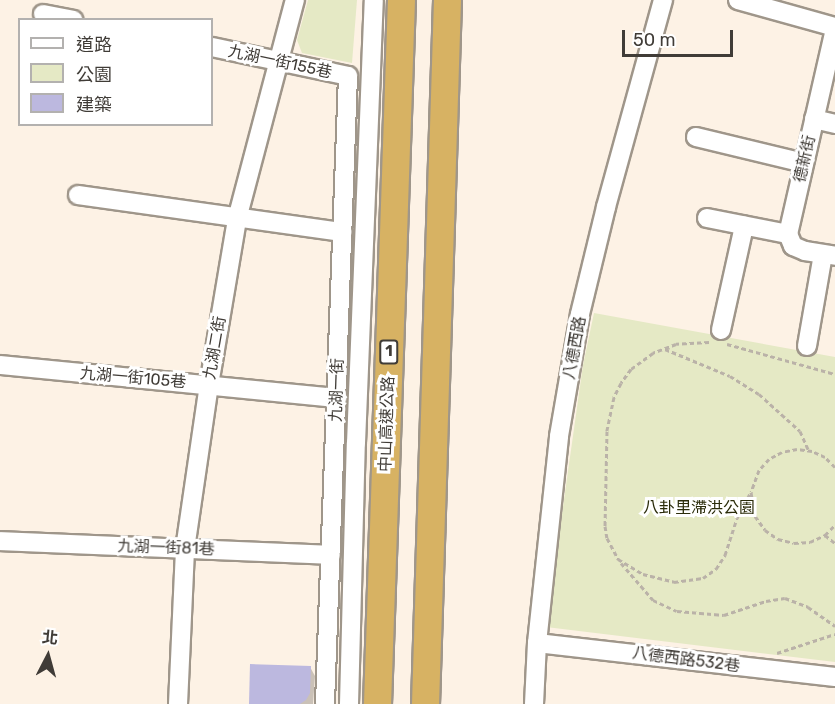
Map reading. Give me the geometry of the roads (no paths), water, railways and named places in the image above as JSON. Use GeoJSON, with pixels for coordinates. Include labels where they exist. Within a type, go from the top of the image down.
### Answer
{"type":"FeatureCollection","features":[{"type":"Feature","properties":{"kind":"highway","name":"中山高速公路"},"geometry":{"type":"LineString","coordinates":[[377,704],[401,0]]}},
{"type":"Feature","properties":{"kind":"highway"},"geometry":{"type":"LineString","coordinates":[[425,704],[447,0]]}},
{"type":"Feature","properties":{"kind":"street","name":"九湖二街"},"geometry":{"type":"LineString","coordinates":[[178,704],[185,549],[209,385],[237,219],[296,0]]}},
{"type":"Feature","properties":{"kind":"street"},"geometry":{"type":"LineString","coordinates":[[349,704],[356,443],[374,0]]}},
{"type":"Feature","properties":{"kind":"street","name":"八德西路"},"geometry":{"type":"LineString","coordinates":[[534,704],[537,643],[559,436],[580,314],[606,207],[663,0]]}},
{"type":"Feature","properties":{"kind":"street"},"geometry":{"type":"LineString","coordinates":[[738,0],[835,28]]}},
{"type":"Feature","properties":{"kind":"street"},"geometry":{"type":"LineString","coordinates":[[43,14],[63,18]]}},
{"type":"Feature","properties":{"kind":"street","name":"德新街"},"geometry":{"type":"LineString","coordinates":[[788,234],[835,28]]}},
{"type":"Feature","properties":{"kind":"street","name":"九湖一街155巷"},"geometry":{"type":"LineString","coordinates":[[213,47],[348,76]]}},
{"type":"Feature","properties":{"kind":"street","name":"九湖一街"},"geometry":{"type":"LineString","coordinates":[[325,704],[348,76]]}},
{"type":"Feature","properties":{"kind":"street"},"geometry":{"type":"LineString","coordinates":[[814,119],[835,124]]}},
{"type":"Feature","properties":{"kind":"street"},"geometry":{"type":"LineString","coordinates":[[696,137],[804,163]]}},
{"type":"Feature","properties":{"kind":"street"},"geometry":{"type":"LineString","coordinates":[[78,195],[342,232]]}},
{"type":"Feature","properties":{"kind":"street"},"geometry":{"type":"LineString","coordinates":[[707,218],[788,234],[793,246],[829,255],[807,345]]}},
{"type":"Feature","properties":{"kind":"street"},"geometry":{"type":"LineString","coordinates":[[722,330],[744,225]]}},
{"type":"Feature","properties":{"kind":"street","name":"九湖一街105巷"},"geometry":{"type":"LineString","coordinates":[[0,365],[337,398]]}},
{"type":"Feature","properties":{"kind":"street","name":"九湖一街81巷"},"geometry":{"type":"LineString","coordinates":[[0,541],[331,555]]}},
{"type":"Feature","properties":{"kind":"street","name":"八德西路532巷"},"geometry":{"type":"LineString","coordinates":[[537,643],[835,677]]}},
{"type":"Feature","properties":{"kind":"park label","name":"八卦里滯洪公園"},"geometry":{"type":"Point","coordinates":[699,508]}}]}
